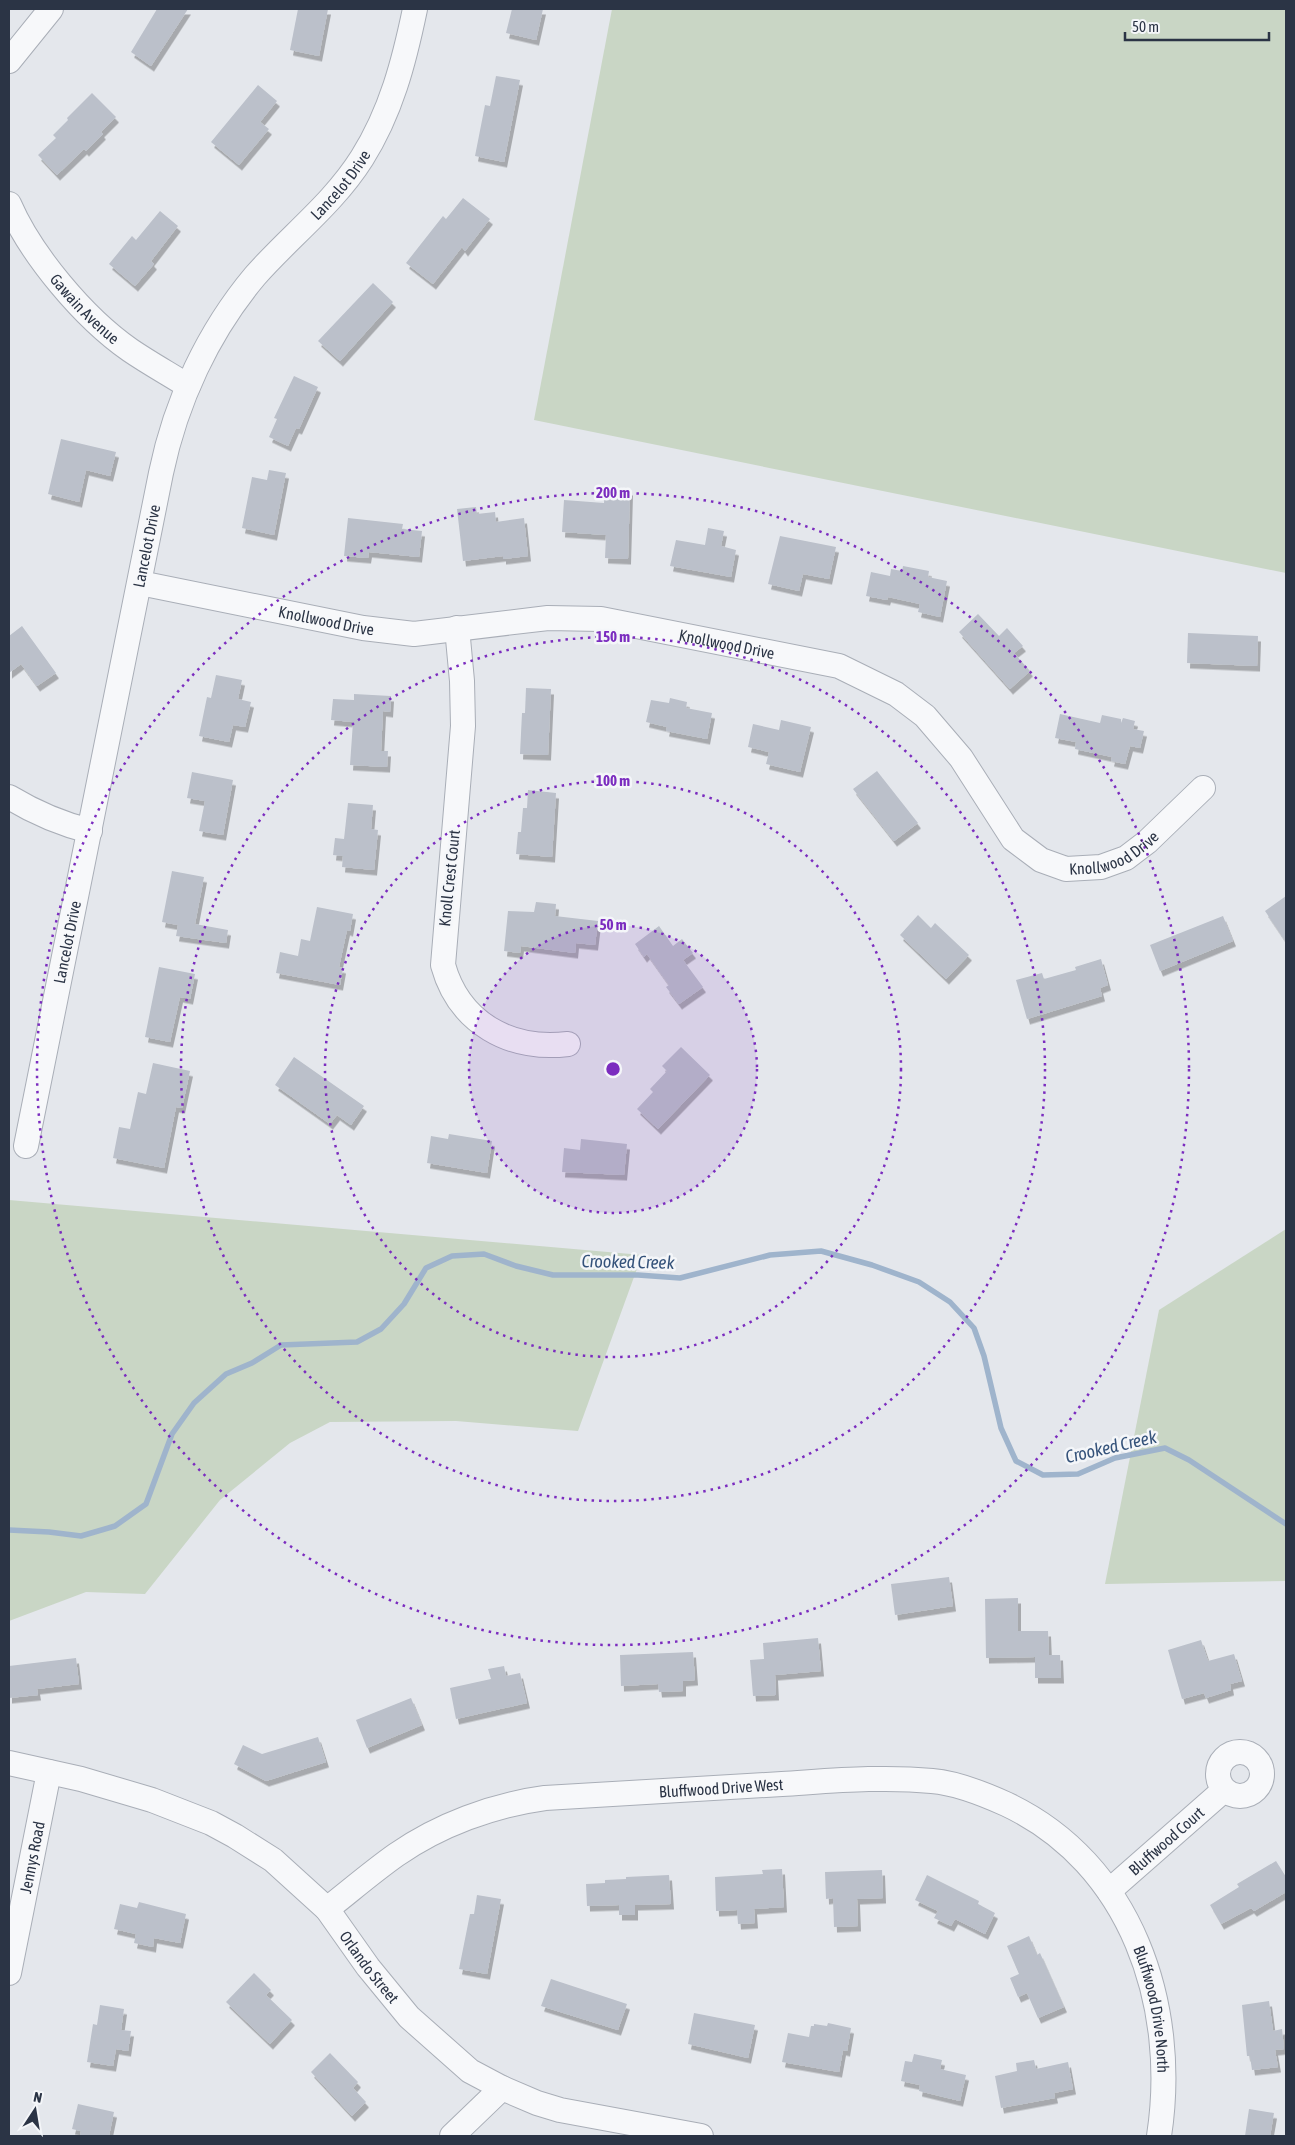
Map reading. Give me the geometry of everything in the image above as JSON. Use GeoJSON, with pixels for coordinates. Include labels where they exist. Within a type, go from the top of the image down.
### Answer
{"type":"FeatureCollection","features":[{"type":"Feature","properties":{"kind":"street"},"geometry":{"type":"LineString","coordinates":[[9,61],[51,9]]}},
{"type":"Feature","properties":{"kind":"street","name":"Lancelot Drive"},"geometry":{"type":"LineString","coordinates":[[26,1146],[168,445],[188,386],[209,343],[238,298],[273,257],[324,208],[361,158],[393,94],[404,60],[415,9]]}},
{"type":"Feature","properties":{"kind":"street","name":"Gawain Avenue"},"geometry":{"type":"LineString","coordinates":[[9,204],[28,240],[76,302],[129,349],[188,386]]}},
{"type":"Feature","properties":{"kind":"street","name":"Knollwood Drive"},"geometry":{"type":"LineString","coordinates":[[140,583],[362,628],[414,634],[548,618],[601,619],[839,666],[881,684],[925,716],[961,758],[1013,839],[1041,860],[1066,868],[1101,868],[1126,858],[1148,842],[1203,788]]}},
{"type":"Feature","properties":{"kind":"street","name":"Knoll Crest Court"},"geometry":{"type":"LineString","coordinates":[[457,628],[462,681],[463,726],[443,965],[449,984],[459,1000],[485,1026],[500,1035],[524,1044],[550,1046],[568,1044]]}},
{"type":"Feature","properties":{"kind":"street"},"geometry":{"type":"LineString","coordinates":[[9,797],[30,810],[72,827],[90,830]]}},
{"type":"Feature","properties":{"kind":"street","name":"Orlando Street"},"geometry":{"type":"LineString","coordinates":[[9,1763],[152,1800],[211,1823],[273,1860],[327,1909],[368,1967],[409,2017],[470,2071],[537,2104],[701,2136]]}},
{"type":"Feature","properties":{"kind":"street","name":"Jennys Road"},"geometry":{"type":"LineString","coordinates":[[9,1973],[49,1772]]}},
{"type":"Feature","properties":{"kind":"street","name":"Bluffwood Drive West"},"geometry":{"type":"LineString","coordinates":[[327,1909],[412,1845],[468,1818],[519,1802],[544,1798],[872,1779],[932,1781],[989,1796],[1040,1822],[1060,1837],[1081,1857],[1109,1891]]}},
{"type":"Feature","properties":{"kind":"street","name":"Bluffwood Court"},"geometry":{"type":"LineString","coordinates":[[1109,1891],[1224,1790]]}},
{"type":"Feature","properties":{"kind":"street","name":"Bluffwood Drive North"},"geometry":{"type":"LineString","coordinates":[[1109,1891],[1134,1932],[1144,1958],[1154,1995],[1163,2061],[1163,2098],[1159,2136]]}},
{"type":"Feature","properties":{"kind":"street"},"geometry":{"type":"LineString","coordinates":[[452,2136],[502,2088]]}},
{"type":"Feature","properties":{"kind":"green space"},"geometry":{"type":"Polygon","coordinates":[[[612,9],[1286,9],[1286,573],[534,420],[612,9]]]}},
{"type":"Feature","properties":{"kind":"green space"},"geometry":{"type":"Polygon","coordinates":[[[9,1200],[642,1255],[578,1431],[456,1421],[330,1422],[290,1443],[220,1500],[145,1594],[86,1592],[9,1621],[9,1200]]]}},
{"type":"Feature","properties":{"kind":"green space"},"geometry":{"type":"Polygon","coordinates":[[[1286,1229],[1286,1581],[1105,1584],[1159,1310],[1286,1229]]]}},
{"type":"Feature","properties":{"kind":"building"},"geometry":{"type":"Polygon","coordinates":[[[157,9],[188,9],[151,66],[131,52],[157,9]]]}},
{"type":"Feature","properties":{"kind":"building"},"geometry":{"type":"Polygon","coordinates":[[[298,9],[328,9],[319,56],[290,50],[298,9]]]}},
{"type":"Feature","properties":{"kind":"building"},"geometry":{"type":"Polygon","coordinates":[[[512,9],[543,9],[536,40],[506,33],[512,9]]]}},
{"type":"Feature","properties":{"kind":"building"},"geometry":{"type":"Polygon","coordinates":[[[496,76],[520,80],[504,162],[475,156],[485,105],[490,106],[496,76]]]}},
{"type":"Feature","properties":{"kind":"building"},"geometry":{"type":"Polygon","coordinates":[[[258,85],[277,101],[260,122],[269,129],[239,165],[211,142],[258,85]]]}},
{"type":"Feature","properties":{"kind":"building"},"geometry":{"type":"Polygon","coordinates":[[[92,93],[116,117],[86,151],[84,149],[57,175],[38,155],[56,138],[53,135],[68,120],[67,118],[92,93]]]}},
{"type":"Feature","properties":{"kind":"building"},"geometry":{"type":"Polygon","coordinates":[[[463,198],[490,219],[465,251],[462,247],[433,284],[406,263],[443,216],[446,219],[463,198]]]}},
{"type":"Feature","properties":{"kind":"building"},"geometry":{"type":"Polygon","coordinates":[[[160,211],[178,226],[151,261],[154,264],[135,286],[109,264],[132,236],[136,240],[160,211]]]}},
{"type":"Feature","properties":{"kind":"building"},"geometry":{"type":"Polygon","coordinates":[[[373,283],[393,302],[340,361],[318,341],[373,283]]]}},
{"type":"Feature","properties":{"kind":"building"},"geometry":{"type":"Polygon","coordinates":[[[294,376],[318,387],[299,429],[296,428],[288,446],[269,437],[277,419],[274,418],[294,376]]]}},
{"type":"Feature","properties":{"kind":"building"},"geometry":{"type":"Polygon","coordinates":[[[61,439],[116,452],[110,476],[86,470],[79,502],[48,494],[61,439]]]}},
{"type":"Feature","properties":{"kind":"building"},"geometry":{"type":"Polygon","coordinates":[[[269,470],[286,473],[274,535],[242,528],[252,477],[267,480],[269,470]]]}},
{"type":"Feature","properties":{"kind":"building"},"geometry":{"type":"Polygon","coordinates":[[[605,488],[630,490],[628,559],[605,558],[606,535],[562,532],[564,500],[604,503],[605,488]]]}},
{"type":"Feature","properties":{"kind":"building"},"geometry":{"type":"Polygon","coordinates":[[[476,507],[477,514],[495,512],[496,522],[524,518],[528,556],[503,559],[503,556],[463,561],[457,509],[476,507]]]}},
{"type":"Feature","properties":{"kind":"building"},"geometry":{"type":"Polygon","coordinates":[[[348,518],[403,524],[402,529],[422,531],[419,557],[369,552],[368,558],[344,556],[348,518]]]}},
{"type":"Feature","properties":{"kind":"building"},"geometry":{"type":"Polygon","coordinates":[[[708,528],[724,531],[721,546],[736,550],[731,577],[670,566],[676,540],[705,545],[708,528]]]}},
{"type":"Feature","properties":{"kind":"building"},"geometry":{"type":"Polygon","coordinates":[[[780,536],[836,547],[829,579],[803,574],[799,591],[768,584],[780,536]]]}},
{"type":"Feature","properties":{"kind":"building"},"geometry":{"type":"Polygon","coordinates":[[[903,566],[929,571],[928,577],[947,581],[940,617],[918,612],[920,604],[888,597],[887,600],[866,596],[871,572],[890,576],[891,569],[902,571],[903,566]]]}},
{"type":"Feature","properties":{"kind":"building"},"geometry":{"type":"Polygon","coordinates":[[[978,614],[999,636],[1007,628],[1023,646],[1014,653],[1030,671],[1010,689],[959,632],[978,614]]]}},
{"type":"Feature","properties":{"kind":"building"},"geometry":{"type":"Polygon","coordinates":[[[22,626],[56,673],[37,686],[21,664],[9,673],[9,636],[22,626]]]}},
{"type":"Feature","properties":{"kind":"building"},"geometry":{"type":"Polygon","coordinates":[[[1188,633],[1258,636],[1257,666],[1187,663],[1188,633]]]}},
{"type":"Feature","properties":{"kind":"building"},"geometry":{"type":"Polygon","coordinates":[[[216,675],[242,680],[238,699],[251,702],[245,727],[233,725],[229,742],[199,736],[207,697],[211,698],[216,675]]]}},
{"type":"Feature","properties":{"kind":"building"},"geometry":{"type":"Polygon","coordinates":[[[526,688],[551,689],[548,755],[520,754],[522,713],[525,713],[526,688]]]}},
{"type":"Feature","properties":{"kind":"building"},"geometry":{"type":"Polygon","coordinates":[[[354,694],[391,696],[390,712],[383,711],[381,751],[388,751],[387,767],[350,765],[353,722],[331,720],[333,699],[354,700],[354,694]]]}},
{"type":"Feature","properties":{"kind":"building"},"geometry":{"type":"Polygon","coordinates":[[[670,698],[687,702],[686,708],[712,713],[707,739],[666,731],[667,727],[646,722],[651,700],[669,703],[670,698]]]}},
{"type":"Feature","properties":{"kind":"building"},"geometry":{"type":"Polygon","coordinates":[[[1060,714],[1100,723],[1102,715],[1121,719],[1121,723],[1123,718],[1135,721],[1133,729],[1144,731],[1140,748],[1130,746],[1125,764],[1111,761],[1112,757],[1075,749],[1076,742],[1055,738],[1060,714]]]}},
{"type":"Feature","properties":{"kind":"building"},"geometry":{"type":"Polygon","coordinates":[[[781,720],[811,727],[800,772],[766,764],[769,752],[748,747],[753,724],[779,730],[781,720]]]}},
{"type":"Feature","properties":{"kind":"building"},"geometry":{"type":"Polygon","coordinates":[[[877,771],[918,823],[894,841],[853,789],[877,771]]]}},
{"type":"Feature","properties":{"kind":"building"},"geometry":{"type":"Polygon","coordinates":[[[192,772],[233,780],[223,835],[199,831],[205,801],[187,798],[192,772]]]}},
{"type":"Feature","properties":{"kind":"building"},"geometry":{"type":"Polygon","coordinates":[[[528,790],[556,793],[552,857],[516,854],[518,832],[521,832],[523,808],[527,808],[528,790]]]}},
{"type":"Feature","properties":{"kind":"building"},"geometry":{"type":"Polygon","coordinates":[[[348,803],[373,805],[371,829],[378,830],[374,870],[342,867],[343,856],[333,855],[335,838],[344,839],[348,803]]]}},
{"type":"Feature","properties":{"kind":"building"},"geometry":{"type":"Polygon","coordinates":[[[172,871],[204,877],[195,924],[228,930],[226,943],[176,936],[178,925],[162,922],[172,871]]]}},
{"type":"Feature","properties":{"kind":"building"},"geometry":{"type":"Polygon","coordinates":[[[1286,896],[1286,942],[1265,911],[1286,896]]]}},
{"type":"Feature","properties":{"kind":"building"},"geometry":{"type":"Polygon","coordinates":[[[536,902],[556,904],[555,916],[598,921],[595,945],[576,943],[575,953],[521,946],[520,953],[504,951],[508,911],[534,912],[536,902]]]}},
{"type":"Feature","properties":{"kind":"building"},"geometry":{"type":"Polygon","coordinates":[[[317,907],[353,914],[350,931],[347,930],[339,967],[343,968],[340,985],[276,973],[280,952],[298,956],[301,939],[310,941],[317,907]]]}},
{"type":"Feature","properties":{"kind":"building"},"geometry":{"type":"Polygon","coordinates":[[[918,915],[931,928],[935,923],[969,955],[946,979],[900,935],[918,915]]]}},
{"type":"Feature","properties":{"kind":"building"},"geometry":{"type":"Polygon","coordinates":[[[1223,916],[1233,941],[1160,971],[1150,945],[1223,916]]]}},
{"type":"Feature","properties":{"kind":"building"},"geometry":{"type":"Polygon","coordinates":[[[659,926],[673,946],[682,939],[693,953],[683,960],[703,987],[679,1004],[666,987],[669,985],[647,954],[644,957],[635,944],[659,926]]]}},
{"type":"Feature","properties":{"kind":"building"},"geometry":{"type":"Polygon","coordinates":[[[1101,959],[1108,985],[1100,988],[1102,996],[1027,1019],[1016,980],[1042,973],[1044,979],[1076,970],[1075,967],[1101,959]]]}},
{"type":"Feature","properties":{"kind":"building"},"geometry":{"type":"Polygon","coordinates":[[[159,967],[195,974],[190,999],[180,997],[170,1042],[145,1037],[159,967]]]}},
{"type":"Feature","properties":{"kind":"building"},"geometry":{"type":"Polygon","coordinates":[[[681,1047],[710,1075],[658,1129],[637,1109],[653,1092],[650,1089],[667,1071],[662,1066],[681,1047]]]}},
{"type":"Feature","properties":{"kind":"building"},"geometry":{"type":"Polygon","coordinates":[[[294,1057],[364,1106],[351,1125],[337,1115],[330,1124],[275,1085],[294,1057]]]}},
{"type":"Feature","properties":{"kind":"building"},"geometry":{"type":"Polygon","coordinates":[[[153,1063],[190,1071],[182,1108],[176,1107],[164,1168],[113,1158],[119,1127],[130,1129],[138,1092],[146,1094],[153,1063]]]}},
{"type":"Feature","properties":{"kind":"building"},"geometry":{"type":"Polygon","coordinates":[[[449,1134],[492,1141],[487,1173],[427,1163],[431,1136],[448,1139],[449,1134]]]}},
{"type":"Feature","properties":{"kind":"building"},"geometry":{"type":"Polygon","coordinates":[[[581,1139],[627,1144],[624,1175],[562,1172],[564,1148],[580,1150],[581,1139]]]}},
{"type":"Feature","properties":{"kind":"building"},"geometry":{"type":"Polygon","coordinates":[[[949,1577],[953,1606],[895,1615],[891,1584],[949,1577]]]}},
{"type":"Feature","properties":{"kind":"building"},"geometry":{"type":"Polygon","coordinates":[[[1018,1598],[1018,1631],[1048,1631],[1049,1655],[1060,1655],[1061,1678],[1035,1678],[1035,1657],[986,1658],[985,1599],[1018,1598]]]}},
{"type":"Feature","properties":{"kind":"building"},"geometry":{"type":"Polygon","coordinates":[[[818,1638],[821,1671],[775,1675],[776,1695],[753,1696],[750,1660],[764,1659],[763,1643],[818,1638]]]}},
{"type":"Feature","properties":{"kind":"building"},"geometry":{"type":"Polygon","coordinates":[[[1201,1640],[1208,1661],[1234,1654],[1242,1681],[1230,1684],[1231,1690],[1206,1698],[1204,1693],[1182,1699],[1168,1650],[1201,1640]]]}},
{"type":"Feature","properties":{"kind":"building"},"geometry":{"type":"Polygon","coordinates":[[[693,1652],[695,1680],[683,1681],[683,1691],[659,1692],[658,1684],[621,1686],[620,1655],[693,1652]]]}},
{"type":"Feature","properties":{"kind":"building"},"geometry":{"type":"Polygon","coordinates":[[[76,1658],[79,1684],[37,1689],[38,1695],[9,1698],[9,1666],[76,1658]]]}},
{"type":"Feature","properties":{"kind":"building"},"geometry":{"type":"Polygon","coordinates":[[[504,1666],[506,1676],[520,1673],[527,1703],[456,1719],[450,1688],[491,1679],[488,1669],[504,1666]]]}},
{"type":"Feature","properties":{"kind":"building"},"geometry":{"type":"Polygon","coordinates":[[[411,1698],[422,1725],[367,1748],[356,1720],[411,1698]]]}},
{"type":"Feature","properties":{"kind":"building"},"geometry":{"type":"Polygon","coordinates":[[[318,1737],[326,1762],[266,1781],[234,1764],[243,1745],[262,1754],[318,1737]]]}},
{"type":"Feature","properties":{"kind":"building"},"geometry":{"type":"Polygon","coordinates":[[[1276,1861],[1286,1877],[1286,1892],[1254,1911],[1251,1908],[1221,1924],[1210,1905],[1239,1887],[1237,1884],[1276,1861]]]}},
{"type":"Feature","properties":{"kind":"building"},"geometry":{"type":"Polygon","coordinates":[[[782,1869],[784,1907],[754,1909],[755,1923],[738,1924],[737,1910],[716,1911],[715,1877],[763,1874],[762,1870],[782,1869]]]}},
{"type":"Feature","properties":{"kind":"building"},"geometry":{"type":"Polygon","coordinates":[[[882,1870],[883,1898],[857,1899],[858,1926],[834,1927],[833,1898],[826,1899],[825,1872],[882,1870]]]}},
{"type":"Feature","properties":{"kind":"building"},"geometry":{"type":"Polygon","coordinates":[[[669,1875],[671,1904],[635,1905],[635,1915],[619,1915],[619,1905],[587,1906],[586,1884],[605,1883],[605,1880],[626,1879],[626,1877],[669,1875]]]}},
{"type":"Feature","properties":{"kind":"building"},"geometry":{"type":"Polygon","coordinates":[[[927,1875],[979,1901],[978,1904],[995,1913],[985,1934],[955,1919],[951,1926],[934,1918],[938,1911],[915,1900],[927,1875]]]}},
{"type":"Feature","properties":{"kind":"building"},"geometry":{"type":"Polygon","coordinates":[[[477,1895],[501,1899],[487,1974],[459,1969],[470,1914],[474,1914],[477,1895]]]}},
{"type":"Feature","properties":{"kind":"building"},"geometry":{"type":"Polygon","coordinates":[[[139,1902],[186,1914],[180,1943],[154,1938],[153,1947],[134,1943],[136,1934],[114,1929],[120,1904],[137,1908],[139,1902]]]}},
{"type":"Feature","properties":{"kind":"building"},"geometry":{"type":"Polygon","coordinates":[[[1029,1936],[1037,1955],[1040,1953],[1064,2007],[1038,2018],[1027,1993],[1018,1997],[1010,1978],[1019,1974],[1007,1946],[1029,1936]]]}},
{"type":"Feature","properties":{"kind":"building"},"geometry":{"type":"Polygon","coordinates":[[[254,1973],[271,1990],[266,1995],[292,2020],[270,2044],[226,2002],[254,1973]]]}},
{"type":"Feature","properties":{"kind":"building"},"geometry":{"type":"Polygon","coordinates":[[[551,1979],[627,2004],[618,2030],[541,2006],[551,1979]]]}},
{"type":"Feature","properties":{"kind":"building"},"geometry":{"type":"Polygon","coordinates":[[[1269,2001],[1273,2031],[1282,2029],[1284,2049],[1275,2050],[1278,2067],[1252,2070],[1250,2056],[1247,2056],[1242,2005],[1269,2001]]]}},
{"type":"Feature","properties":{"kind":"building"},"geometry":{"type":"Polygon","coordinates":[[[100,2005],[124,2009],[121,2030],[131,2031],[128,2051],[116,2049],[113,2066],[87,2062],[93,2024],[97,2025],[100,2005]]]}},
{"type":"Feature","properties":{"kind":"building"},"geometry":{"type":"Polygon","coordinates":[[[694,2013],[755,2025],[748,2058],[688,2044],[694,2013]]]}},
{"type":"Feature","properties":{"kind":"building"},"geometry":{"type":"Polygon","coordinates":[[[828,2023],[851,2028],[847,2051],[843,2050],[839,2072],[782,2062],[788,2033],[809,2037],[811,2026],[814,2026],[814,2024],[827,2026],[828,2023]]]}},
{"type":"Feature","properties":{"kind":"building"},"geometry":{"type":"Polygon","coordinates":[[[330,2053],[358,2082],[353,2088],[366,2102],[352,2116],[311,2072],[330,2053]]]}},
{"type":"Feature","properties":{"kind":"building"},"geometry":{"type":"Polygon","coordinates":[[[914,2054],[942,2060],[940,2069],[966,2075],[960,2101],[919,2091],[920,2085],[901,2081],[905,2061],[912,2062],[914,2054]]]}},
{"type":"Feature","properties":{"kind":"building"},"geometry":{"type":"Polygon","coordinates":[[[1034,2060],[1036,2069],[1068,2062],[1073,2089],[1054,2093],[1055,2098],[1001,2108],[995,2076],[1017,2071],[1016,2063],[1034,2060]]]}},
{"type":"Feature","properties":{"kind":"building"},"geometry":{"type":"Polygon","coordinates":[[[78,2104],[114,2112],[109,2136],[80,2136],[81,2131],[72,2129],[78,2104]]]}},
{"type":"Feature","properties":{"kind":"building"},"geometry":{"type":"Polygon","coordinates":[[[1249,2109],[1274,2113],[1270,2136],[1245,2136],[1249,2109]]]}},
{"type":"Feature","properties":{"kind":"waterway","name":"Crooked Creek"},"geometry":{"type":"LineString","coordinates":[[9,1530],[81,1536],[115,1526],[146,1504],[172,1434],[194,1403],[226,1374],[252,1363],[281,1345],[357,1342],[381,1329],[404,1304],[426,1268],[452,1256],[484,1254],[516,1266],[553,1275],[638,1275],[680,1278],[770,1255],[821,1251],[872,1265],[919,1282],[950,1302],[974,1328],[984,1356],[1001,1428],[1016,1461],[1043,1475],[1078,1474],[1115,1458],[1165,1448],[1189,1460],[1286,1524]]}}]}
